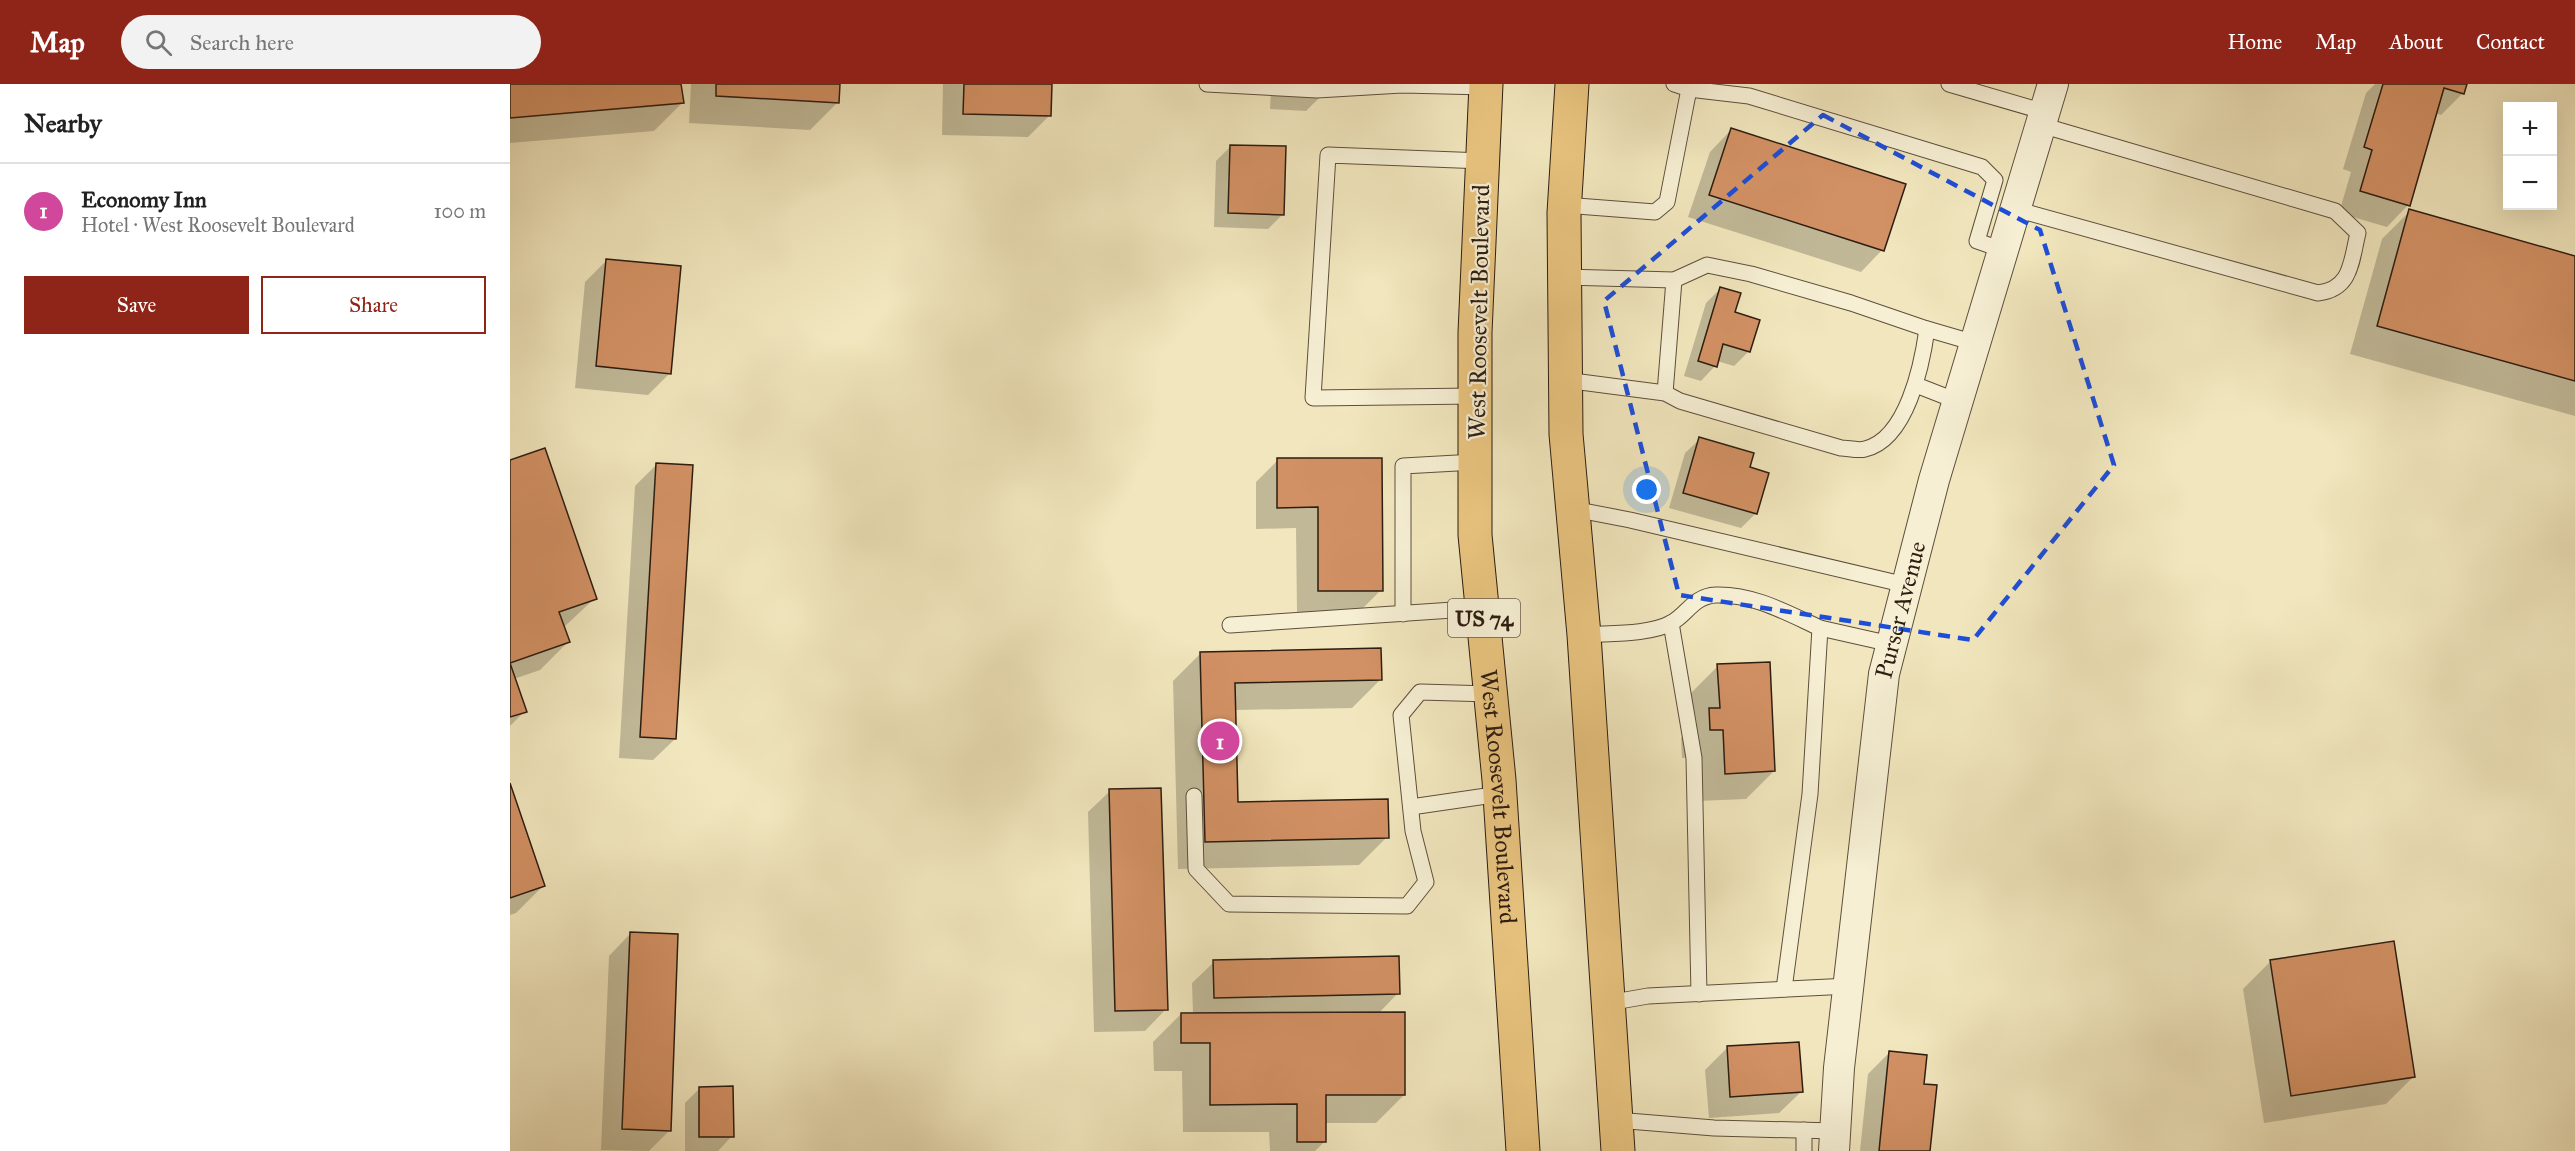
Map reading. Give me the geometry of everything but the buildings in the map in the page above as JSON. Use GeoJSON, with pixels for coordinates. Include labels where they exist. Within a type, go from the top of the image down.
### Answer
{"type":"FeatureCollection","features":[{"type":"Feature","properties":{"kind":"highway"},"geometry":{"type":"LineString","coordinates":[[1572,84],[1564,205],[1566,434],[1584,635],[1617,1136]]}},
{"type":"Feature","properties":{"kind":"highway","name":"West Roosevelt Boulevard"},"geometry":{"type":"LineString","coordinates":[[1486,86],[1475,333],[1475,535],[1500,794],[1523,1151]]}},
{"type":"Feature","properties":{"kind":"street","name":"Purser Avenue"},"geometry":{"type":"LineString","coordinates":[[1835,1141],[1849,986],[1884,674],[1934,480],[2046,107]]}},
{"type":"Feature","properties":{"kind":"lane"},"geometry":{"type":"LineString","coordinates":[[1207,84],[1317,90],[1402,85],[1486,86]]}},
{"type":"Feature","properties":{"kind":"lane"},"geometry":{"type":"LineString","coordinates":[[1674,84],[1749,96],[1982,167],[1995,180],[1977,242],[2003,250]]}},
{"type":"Feature","properties":{"kind":"lane"},"geometry":{"type":"LineString","coordinates":[[1949,84],[1988,90],[2046,107],[2335,211],[2358,232],[2346,280],[2330,292],[2318,293],[2015,209]]}},
{"type":"Feature","properties":{"kind":"lane"},"geometry":{"type":"LineString","coordinates":[[1564,205],[1655,212],[1667,202],[1687,110],[1689,88]]}},
{"type":"Feature","properties":{"kind":"lane"},"geometry":{"type":"LineString","coordinates":[[1475,396],[1313,398],[1328,155],[1483,161]]}},
{"type":"Feature","properties":{"kind":"lane"},"geometry":{"type":"LineString","coordinates":[[1564,278],[1674,280],[1707,265],[1751,273],[1975,343]]}},
{"type":"Feature","properties":{"kind":"lane"},"geometry":{"type":"LineString","coordinates":[[1665,393],[1674,280]]}},
{"type":"Feature","properties":{"kind":"lane"},"geometry":{"type":"LineString","coordinates":[[1565,380],[1665,393],[1680,401],[1841,448],[1865,449],[1887,436],[1902,414],[1916,385],[1927,329]]}},
{"type":"Feature","properties":{"kind":"lane"},"geometry":{"type":"LineString","coordinates":[[1916,385],[1958,401]]}},
{"type":"Feature","properties":{"kind":"lane"},"geometry":{"type":"LineString","coordinates":[[1403,614],[1403,466],[1475,462]]}},
{"type":"Feature","properties":{"kind":"lane"},"geometry":{"type":"LineString","coordinates":[[1573,509],[1630,520],[1906,585]]}},
{"type":"Feature","properties":{"kind":"lane"},"geometry":{"type":"LineString","coordinates":[[1584,635],[1644,630],[1671,623],[1691,604],[1714,595],[1758,599],[1820,628],[1891,644]]}},
{"type":"Feature","properties":{"kind":"lane"},"geometry":{"type":"LineString","coordinates":[[1230,625],[1483,608]]}},
{"type":"Feature","properties":{"kind":"lane"},"geometry":{"type":"LineString","coordinates":[[1671,623],[1694,758],[1699,994]]}},
{"type":"Feature","properties":{"kind":"lane"},"geometry":{"type":"LineString","coordinates":[[1784,989],[1810,794],[1820,628]]}},
{"type":"Feature","properties":{"kind":"lane"},"geometry":{"type":"LineString","coordinates":[[1194,796],[1196,869],[1229,904],[1407,906],[1426,882],[1413,831],[1401,715],[1420,692],[1491,694]]}},
{"type":"Feature","properties":{"kind":"lane"},"geometry":{"type":"LineString","coordinates":[[1411,807],[1500,794]]}},
{"type":"Feature","properties":{"kind":"lane"},"geometry":{"type":"LineString","coordinates":[[1608,1003],[1648,996],[1849,986]]}},
{"type":"Feature","properties":{"kind":"lane"},"geometry":{"type":"LineString","coordinates":[[1617,1136],[1714,1128],[1804,1131],[1835,1141]]}},
{"type":"Feature","properties":{"kind":"lane"},"geometry":{"type":"LineString","coordinates":[[1804,1131],[1804,1151]]}},
{"type":"Feature","properties":{"kind":"highlighted area"},"geometry":{"type":"Polygon","coordinates":[[[1823,115],[2040,230],[2114,465],[1973,640],[1679,595],[1604,301],[1823,115]]]}},
{"type":"Feature","properties":{"kind":"place","name":"Economy Inn"},"geometry":{"type":"Point","coordinates":[1220,741]}}]}
